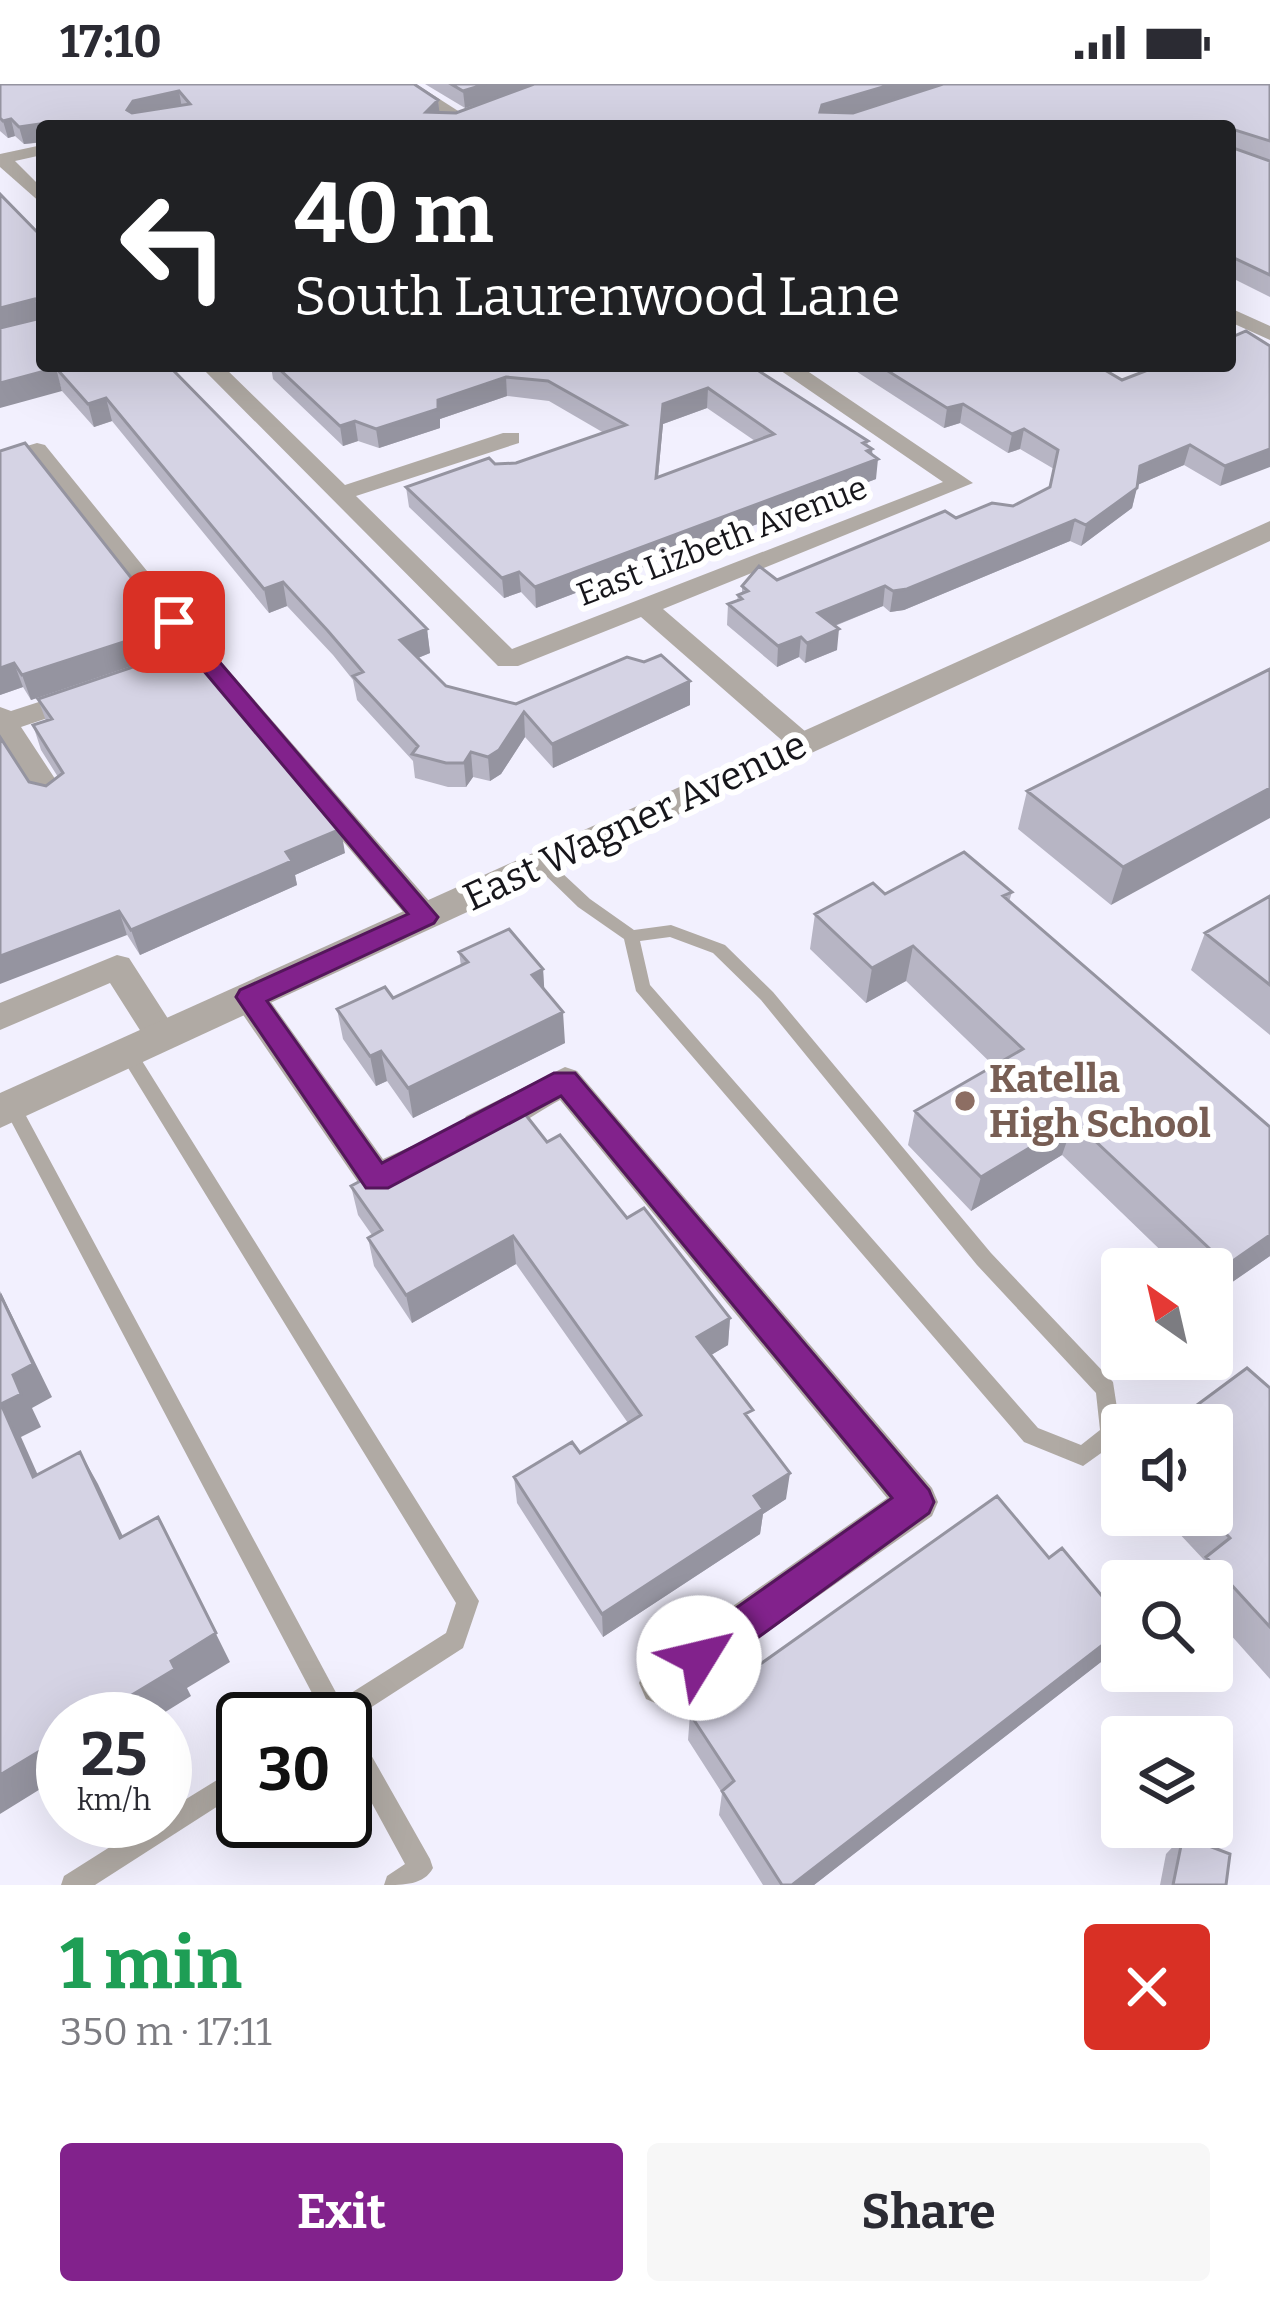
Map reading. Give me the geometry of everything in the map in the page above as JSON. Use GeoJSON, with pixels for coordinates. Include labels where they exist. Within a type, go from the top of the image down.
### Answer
{"type":"FeatureCollection","features":[{"type":"Feature","properties":{"kind":"street"},"geometry":{"type":"LineString","coordinates":[[404,84],[466,114],[453,120]]}},
{"type":"Feature","properties":{"kind":"street"},"geometry":{"type":"LineString","coordinates":[[2,159],[36,151]]}},
{"type":"Feature","properties":{"kind":"street"},"geometry":{"type":"LineString","coordinates":[[2,159],[36,193]]}},
{"type":"Feature","properties":{"kind":"street"},"geometry":{"type":"LineString","coordinates":[[1236,317],[1270,334]]}},
{"type":"Feature","properties":{"kind":"street"},"geometry":{"type":"LineString","coordinates":[[217,372],[340,494],[511,438]]}},
{"type":"Feature","properties":{"kind":"street","name":"East Lizbeth Avenue"},"geometry":{"type":"LineString","coordinates":[[340,494],[508,660],[961,483],[794,372]]}},
{"type":"Feature","properties":{"kind":"street"},"geometry":{"type":"LineString","coordinates":[[0,461],[37,450],[190,660],[425,917]]}},
{"type":"Feature","properties":{"kind":"street","name":"East Wagner Avenue"},"geometry":{"type":"LineString","coordinates":[[6,1108],[1270,530]]}},
{"type":"Feature","properties":{"kind":"street"},"geometry":{"type":"LineString","coordinates":[[645,607],[803,743]]}},
{"type":"Feature","properties":{"kind":"street"},"geometry":{"type":"LineString","coordinates":[[52,797],[2,720],[114,686]]}},
{"type":"Feature","properties":{"kind":"street"},"geometry":{"type":"LineString","coordinates":[[0,1017],[117,967],[145,1045]]}},
{"type":"Feature","properties":{"kind":"street"},"geometry":{"type":"LineString","coordinates":[[249,997],[377,1180],[565,1081],[916,1502],[662,1683]]}},
{"type":"Feature","properties":{"kind":"lane"},"geometry":{"type":"LineString","coordinates":[[542,863],[584,903],[631,936],[671,931],[719,949],[767,997],[984,1258],[1106,1389],[1111,1434],[1083,1456],[1031,1435],[642,987],[631,936]]}},
{"type":"Feature","properties":{"kind":"lane"},"geometry":{"type":"LineString","coordinates":[[145,1045],[468,1600],[455,1640],[372,1697]]}},
{"type":"Feature","properties":{"kind":"lane"},"geometry":{"type":"LineString","coordinates":[[6,1108],[322,1692]]}},
{"type":"Feature","properties":{"kind":"lane"},"geometry":{"type":"LineString","coordinates":[[372,1781],[421,1868],[396,1885]]}},
{"type":"Feature","properties":{"kind":"lane"},"geometry":{"type":"LineString","coordinates":[[73,1885],[216,1793]]}},
{"type":"Feature","properties":{"kind":"building"},"geometry":{"type":"Polygon","coordinates":[[[0,84],[414,84],[438,100],[426,112],[456,113],[534,84],[893,84],[822,105],[820,112],[853,113],[943,84],[1270,84],[1270,141],[1236,130],[1236,120],[36,120],[36,125],[19,127],[11,119],[3,121],[0,84]],[[179,91],[133,101],[127,110],[190,104],[179,91]]]}},
{"type":"Feature","properties":{"kind":"building"},"geometry":{"type":"Polygon","coordinates":[[[451,84],[486,84],[463,91],[451,84]]]}},
{"type":"Feature","properties":{"kind":"building"},"geometry":{"type":"Polygon","coordinates":[[[1236,149],[1270,161],[1270,275],[1236,259],[1236,149]]]}},
{"type":"Feature","properties":{"kind":"building"},"geometry":{"type":"Polygon","coordinates":[[[0,194],[36,231],[36,300],[0,308],[0,194]]]}},
{"type":"Feature","properties":{"kind":"building"},"geometry":{"type":"Polygon","coordinates":[[[36,319],[36,372],[41,372],[0,383],[0,328],[36,319]]]}},
{"type":"Feature","properties":{"kind":"building"},"geometry":{"type":"Polygon","coordinates":[[[1246,331],[1270,346],[1270,449],[1225,466],[1190,445],[1140,466],[1137,488],[1086,525],[1075,520],[907,589],[893,591],[885,586],[818,613],[839,629],[807,643],[801,637],[778,646],[728,604],[742,599],[738,595],[748,591],[742,586],[759,566],[777,580],[945,511],[956,518],[992,503],[1013,506],[1050,487],[1058,450],[1024,429],[1012,434],[963,404],[947,408],[890,372],[1108,372],[1122,380],[1143,372],[1236,372],[1236,335],[1246,331]]]}},
{"type":"Feature","properties":{"kind":"building"},"geometry":{"type":"Polygon","coordinates":[[[60,372],[175,372],[427,629],[400,640],[446,686],[516,704],[627,657],[644,662],[661,655],[690,681],[552,744],[524,712],[499,750],[488,757],[471,752],[464,763],[446,763],[412,754],[418,746],[353,676],[363,672],[283,582],[264,589],[106,398],[88,404],[60,372]]]}},
{"type":"Feature","properties":{"kind":"building"},"geometry":{"type":"Polygon","coordinates":[[[282,372],[760,372],[868,441],[863,443],[872,449],[867,451],[878,459],[535,587],[519,572],[502,578],[406,487],[489,458],[495,464],[516,463],[626,425],[548,381],[506,377],[438,400],[438,409],[376,429],[355,421],[340,426],[282,372]],[[708,388],[663,404],[656,478],[774,434],[708,388]]]}},
{"type":"Feature","properties":{"kind":"building"},"geometry":{"type":"Polygon","coordinates":[[[25,443],[170,627],[22,675],[14,663],[0,668],[0,451],[25,443]]]}},
{"type":"Feature","properties":{"kind":"building"},"geometry":{"type":"Polygon","coordinates":[[[189,648],[341,829],[286,852],[292,861],[131,930],[119,911],[0,956],[0,737],[29,782],[46,786],[63,773],[33,725],[52,719],[38,699],[189,648]]]}},
{"type":"Feature","properties":{"kind":"building"},"geometry":{"type":"Polygon","coordinates":[[[1270,669],[1270,788],[1123,867],[1027,791],[1270,669]]]}},
{"type":"Feature","properties":{"kind":"building"},"geometry":{"type":"Polygon","coordinates":[[[964,852],[1012,892],[1003,896],[1270,1127],[1270,1235],[1233,1261],[1233,1248],[1209,1248],[1074,1121],[981,1177],[915,1111],[1023,1049],[913,946],[872,968],[815,914],[873,883],[885,894],[964,852]]]}},
{"type":"Feature","properties":{"kind":"building"},"geometry":{"type":"Polygon","coordinates":[[[1270,896],[1270,985],[1205,933],[1270,896]]]}},
{"type":"Feature","properties":{"kind":"building"},"geometry":{"type":"Polygon","coordinates":[[[509,929],[543,969],[532,975],[563,1012],[408,1088],[381,1051],[370,1056],[337,1009],[385,987],[393,998],[468,962],[459,952],[509,929]]]}},
{"type":"Feature","properties":{"kind":"building"},"geometry":{"type":"Polygon","coordinates":[[[514,1100],[547,1142],[560,1135],[627,1218],[644,1208],[730,1318],[697,1337],[753,1410],[745,1414],[790,1473],[754,1496],[763,1509],[602,1614],[514,1477],[572,1442],[580,1453],[641,1415],[513,1236],[406,1295],[368,1238],[382,1230],[351,1186],[514,1100]]]}},
{"type":"Feature","properties":{"kind":"building"},"geometry":{"type":"Polygon","coordinates":[[[0,1294],[33,1364],[13,1375],[21,1394],[1,1404],[33,1477],[80,1452],[120,1538],[158,1517],[216,1633],[171,1661],[175,1669],[137,1692],[36,1692],[36,1753],[0,1775],[0,1294]]]}},
{"type":"Feature","properties":{"kind":"building"},"geometry":{"type":"Polygon","coordinates":[[[1247,1368],[1270,1388],[1270,1627],[1233,1587],[1233,1560],[1206,1557],[1233,1536],[1233,1404],[1198,1404],[1247,1368]]]}},
{"type":"Feature","properties":{"kind":"building"},"geometry":{"type":"Polygon","coordinates":[[[997,1496],[1049,1558],[1062,1548],[1101,1595],[1101,1646],[792,1885],[782,1885],[722,1791],[734,1781],[690,1714],[997,1496]]]}},
{"type":"Feature","properties":{"kind":"building"},"geometry":{"type":"Polygon","coordinates":[[[1181,1848],[1214,1848],[1230,1854],[1226,1885],[1173,1885],[1181,1848]]]}},
{"type":"Feature","properties":{"kind":"place","name":"Katella High School"},"geometry":{"type":"Point","coordinates":[965,1101]}},
{"type":"Feature","properties":{"kind":"route"},"geometry":{"type":"LineString","coordinates":[[174,622],[425,917],[249,997],[377,1180],[565,1081],[916,1502],[699,1658]]}}]}
